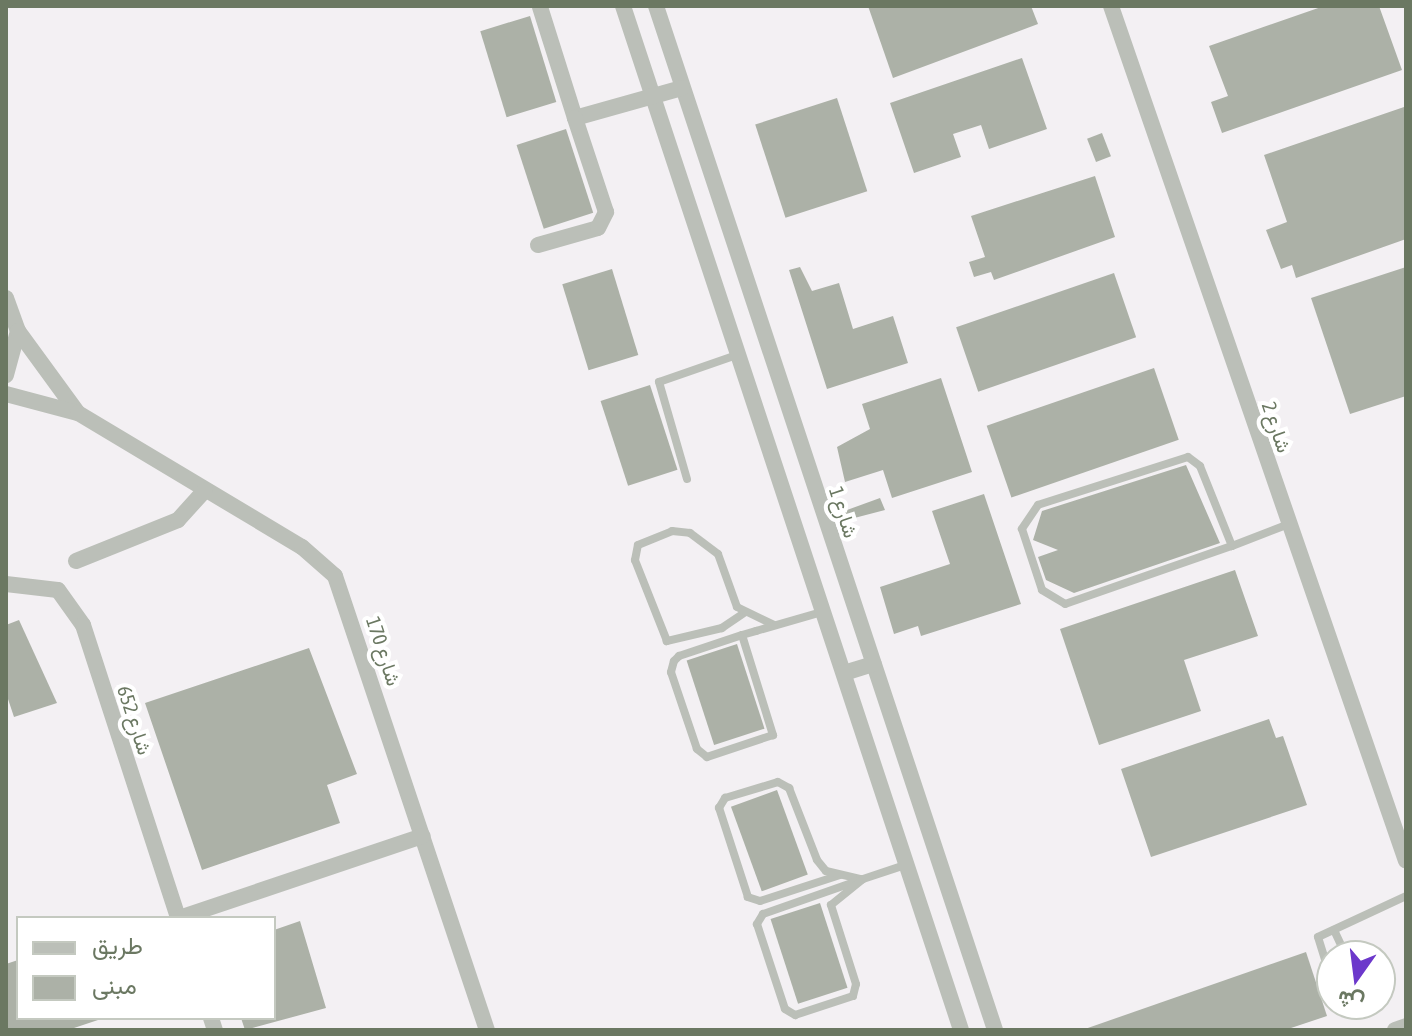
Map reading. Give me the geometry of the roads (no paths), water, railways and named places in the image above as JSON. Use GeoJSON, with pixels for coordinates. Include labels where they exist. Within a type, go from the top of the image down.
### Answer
{"type":"FeatureCollection","features":[{"type":"Feature","properties":{"kind":"street"},"geometry":{"type":"LineString","coordinates":[[623,6],[961,1030]]}},
{"type":"Feature","properties":{"kind":"street","name":"شارع 1"},"geometry":{"type":"LineString","coordinates":[[656,6],[995,1030]]}},
{"type":"Feature","properties":{"kind":"street","name":"شارع 2"},"geometry":{"type":"LineString","coordinates":[[1111,6],[1406,861]]}},
{"type":"Feature","properties":{"kind":"street"},"geometry":{"type":"LineString","coordinates":[[538,245],[598,228],[606,212],[540,7]]}},
{"type":"Feature","properties":{"kind":"street"},"geometry":{"type":"LineString","coordinates":[[575,118],[682,88]]}},
{"type":"Feature","properties":{"kind":"street","name":"شارع 170"},"geometry":{"type":"LineString","coordinates":[[6,298],[18,331],[78,413]]}},
{"type":"Feature","properties":{"kind":"street"},"geometry":{"type":"LineString","coordinates":[[6,375],[18,331]]}},
{"type":"Feature","properties":{"kind":"street","name":"شارع 170"},"geometry":{"type":"LineString","coordinates":[[6,394],[78,413],[205,490],[335,576],[487,1030]]}},
{"type":"Feature","properties":{"kind":"street"},"geometry":{"type":"LineString","coordinates":[[76,561],[178,520],[205,490]]}},
{"type":"Feature","properties":{"kind":"street","name":"شارع 652"},"geometry":{"type":"LineString","coordinates":[[6,584],[58,590],[83,625],[178,916]]}},
{"type":"Feature","properties":{"kind":"street"},"geometry":{"type":"LineString","coordinates":[[844,673],[874,664]]}},
{"type":"Feature","properties":{"kind":"street","name":"شارع 652"},"geometry":{"type":"LineString","coordinates":[[185,916],[423,836]]}},
{"type":"Feature","properties":{"kind":"street"},"geometry":{"type":"LineString","coordinates":[[1395,1030],[1406,1026]]}},
{"type":"Feature","properties":{"kind":"lane"},"geometry":{"type":"LineString","coordinates":[[687,479],[659,382],[738,355]]}},
{"type":"Feature","properties":{"kind":"lane"},"geometry":{"type":"LineString","coordinates":[[1232,546],[1200,466],[1188,457],[1038,505],[1022,529],[1042,590],[1065,604],[1232,546],[1289,524]]}},
{"type":"Feature","properties":{"kind":"lane"},"geometry":{"type":"LineString","coordinates":[[744,613],[722,628],[667,641],[635,560],[638,545],[672,531],[690,533],[718,554],[744,613],[774,625]]}},
{"type":"Feature","properties":{"kind":"lane"},"geometry":{"type":"LineString","coordinates":[[742,635],[773,735],[707,757],[697,749],[672,664],[742,635],[823,611]]}},
{"type":"Feature","properties":{"kind":"lane"},"geometry":{"type":"LineString","coordinates":[[840,875],[760,901],[748,897],[719,808],[725,798],[778,782],[789,788],[817,860],[840,875],[863,879]]}},
{"type":"Feature","properties":{"kind":"lane"},"geometry":{"type":"LineString","coordinates":[[863,879],[831,905],[856,984],[853,996],[795,1015],[785,1009],[757,924],[763,914],[863,879],[905,865]]}},
{"type":"Feature","properties":{"kind":"lane"},"geometry":{"type":"LineString","coordinates":[[1319,940],[1318,937],[1406,896]]}},
{"type":"Feature","properties":{"kind":"lane"},"geometry":{"type":"LineString","coordinates":[[1334,930],[1339,940]]}}]}
